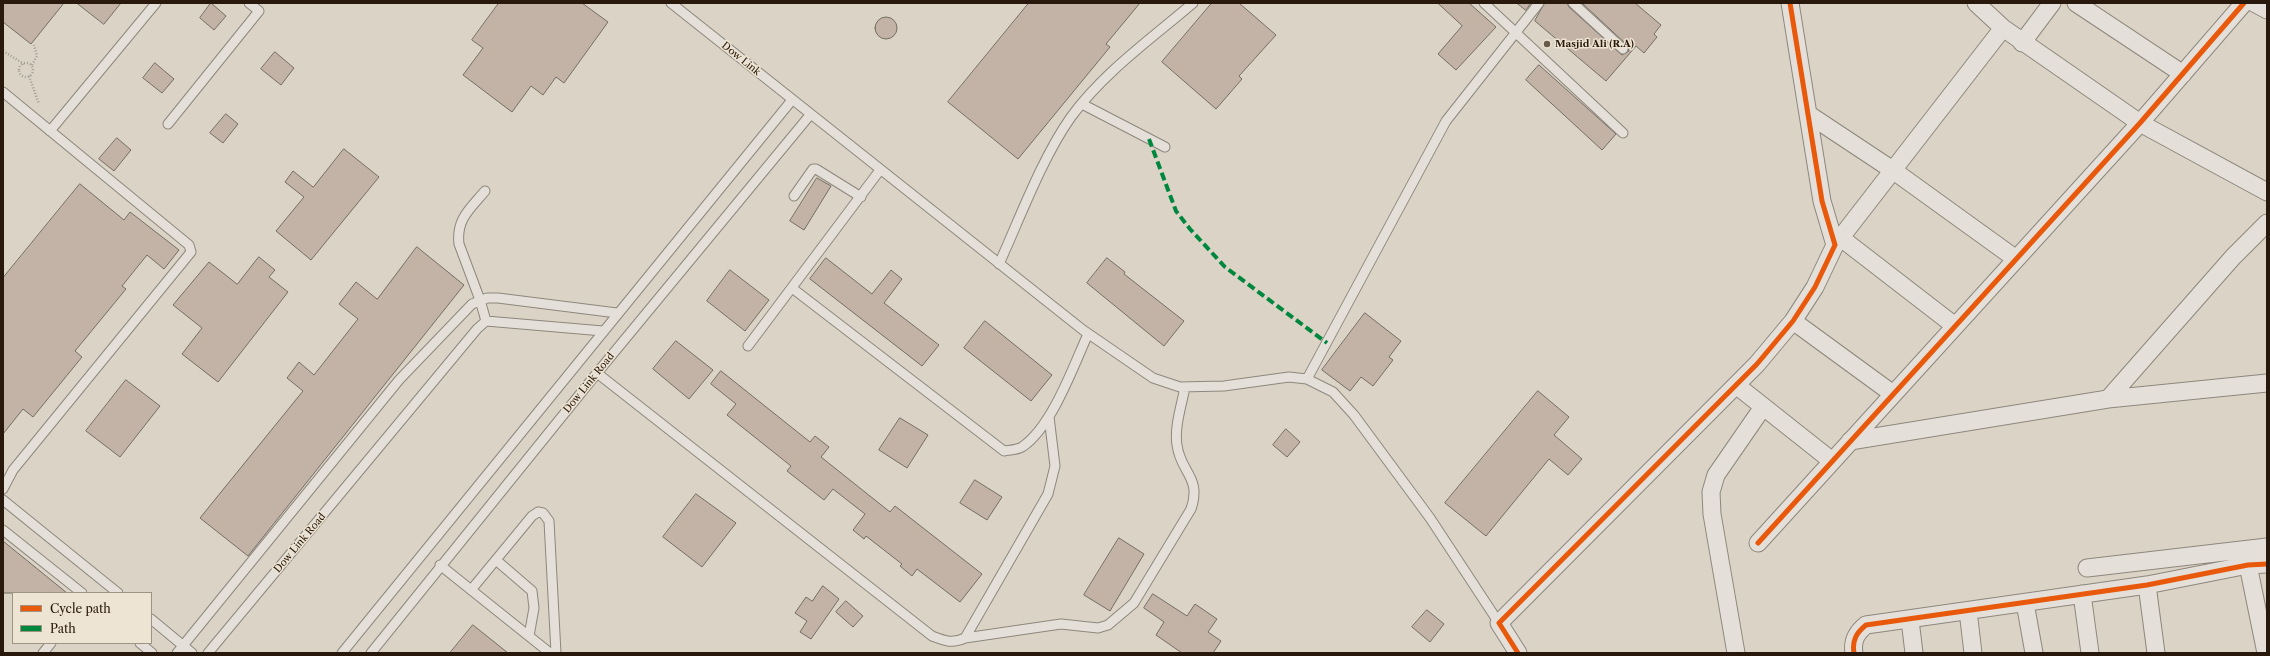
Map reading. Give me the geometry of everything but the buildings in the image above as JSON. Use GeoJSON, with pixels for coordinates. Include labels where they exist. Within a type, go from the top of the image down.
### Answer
{"type":"FeatureCollection","features":[{"type":"Feature","properties":{"kind":"street"},"geometry":{"type":"LineString","coordinates":[[1790,3],[1822,201],[1838,241],[1955,326]]}},
{"type":"Feature","properties":{"kind":"street"},"geometry":{"type":"LineString","coordinates":[[1976,3],[2022,43],[2140,123],[2267,192]]}},
{"type":"Feature","properties":{"kind":"street"},"geometry":{"type":"LineString","coordinates":[[2022,43],[2052,3]]}},
{"type":"Feature","properties":{"kind":"street"},"geometry":{"type":"LineString","coordinates":[[2076,3],[2183,74]]}},
{"type":"Feature","properties":{"kind":"street"},"geometry":{"type":"LineString","coordinates":[[1758,543],[1850,440],[2140,123],[2244,3]]}},
{"type":"Feature","properties":{"kind":"street"},"geometry":{"type":"LineString","coordinates":[[2254,3],[2267,10]]}},
{"type":"Feature","properties":{"kind":"street"},"geometry":{"type":"LineString","coordinates":[[1518,653],[1500,623],[1758,364],[1793,321],[1815,287],[1838,241],[1894,171],[2003,28]]}},
{"type":"Feature","properties":{"kind":"street"},"geometry":{"type":"LineString","coordinates":[[1808,114],[1894,171],[2016,258]]}},
{"type":"Feature","properties":{"kind":"street"},"geometry":{"type":"LineString","coordinates":[[2108,399],[2233,256],[2267,223]]}},
{"type":"Feature","properties":{"kind":"street"},"geometry":{"type":"LineString","coordinates":[[1793,321],[1893,394]]}},
{"type":"Feature","properties":{"kind":"street"},"geometry":{"type":"LineString","coordinates":[[1736,385],[1832,461]]}},
{"type":"Feature","properties":{"kind":"street"},"geometry":{"type":"LineString","coordinates":[[1850,440],[2108,399],[2266,387]]}},
{"type":"Feature","properties":{"kind":"street"},"geometry":{"type":"LineString","coordinates":[[1736,653],[1712,514],[1711,492],[1716,475],[1763,407]]}},
{"type":"Feature","properties":{"kind":"street"},"geometry":{"type":"LineString","coordinates":[[2087,568],[2267,547]]}},
{"type":"Feature","properties":{"kind":"street"},"geometry":{"type":"LineString","coordinates":[[1854,653],[1852,643],[1859,630],[1866,625],[1910,620],[2147,585],[2248,565],[2267,564]]}},
{"type":"Feature","properties":{"kind":"street"},"geometry":{"type":"LineString","coordinates":[[2248,565],[2266,653]]}},
{"type":"Feature","properties":{"kind":"street"},"geometry":{"type":"LineString","coordinates":[[2147,585],[2156,653]]}},
{"type":"Feature","properties":{"kind":"street"},"geometry":{"type":"LineString","coordinates":[[2082,594],[2090,653]]}},
{"type":"Feature","properties":{"kind":"street"},"geometry":{"type":"LineString","coordinates":[[2025,603],[2034,653]]}},
{"type":"Feature","properties":{"kind":"street"},"geometry":{"type":"LineString","coordinates":[[1968,611],[1973,653]]}},
{"type":"Feature","properties":{"kind":"street"},"geometry":{"type":"LineString","coordinates":[[1910,620],[1914,653]]}},
{"type":"Feature","properties":{"kind":"lane"},"geometry":{"type":"LineString","coordinates":[[50,131],[156,3]]}},
{"type":"Feature","properties":{"kind":"lane"},"geometry":{"type":"LineString","coordinates":[[168,124],[259,11],[249,3]]}},
{"type":"Feature","properties":{"kind":"lane","name":"Dow Link"},"geometry":{"type":"LineString","coordinates":[[672,3],[810,115],[1088,334],[1153,378],[1185,387],[1224,386],[1288,377],[1307,379]]}},
{"type":"Feature","properties":{"kind":"lane"},"geometry":{"type":"LineString","coordinates":[[999,264],[1057,139],[1082,104],[1108,76],[1193,3]]}},
{"type":"Feature","properties":{"kind":"lane"},"geometry":{"type":"LineString","coordinates":[[1484,3],[1623,133]]}},
{"type":"Feature","properties":{"kind":"lane"},"geometry":{"type":"LineString","coordinates":[[1500,623],[1430,518],[1354,415],[1333,392],[1307,379],[1446,121],[1540,3]]}},
{"type":"Feature","properties":{"kind":"lane"},"geometry":{"type":"LineString","coordinates":[[1573,3],[1623,49]]}},
{"type":"Feature","properties":{"kind":"lane"},"geometry":{"type":"LineString","coordinates":[[3,92],[189,245],[192,252],[13,470],[3,489]]}},
{"type":"Feature","properties":{"kind":"lane"},"geometry":{"type":"LineString","coordinates":[[342,653],[617,313],[792,100]]}},
{"type":"Feature","properties":{"kind":"lane"},"geometry":{"type":"LineString","coordinates":[[1082,104],[1165,147]]}},
{"type":"Feature","properties":{"kind":"lane","name":"Dow Link Road"},"geometry":{"type":"LineString","coordinates":[[372,653],[440,565],[810,115]]}},
{"type":"Feature","properties":{"kind":"lane"},"geometry":{"type":"LineString","coordinates":[[794,196],[813,169],[816,169],[860,197]]}},
{"type":"Feature","properties":{"kind":"lane"},"geometry":{"type":"LineString","coordinates":[[748,346],[880,170]]}},
{"type":"Feature","properties":{"kind":"lane"},"geometry":{"type":"LineString","coordinates":[[485,191],[463,218],[458,234],[459,244],[480,300],[486,322],[603,331]]}},
{"type":"Feature","properties":{"kind":"lane"},"geometry":{"type":"LineString","coordinates":[[792,288],[1004,451],[1020,448],[1033,438],[1049,417],[1088,334]]}},
{"type":"Feature","properties":{"kind":"lane"},"geometry":{"type":"LineString","coordinates":[[181,650],[399,380],[464,310],[480,300],[498,298],[617,313]]}},
{"type":"Feature","properties":{"kind":"lane","name":"Dow Link Road"},"geometry":{"type":"LineString","coordinates":[[208,653],[477,329],[486,322]]}},
{"type":"Feature","properties":{"kind":"lane"},"geometry":{"type":"LineString","coordinates":[[597,373],[932,636],[946,641],[955,642],[965,638],[1061,624],[1098,628],[1108,625],[1118,619],[1134,603],[1191,509],[1195,496],[1195,487],[1176,445],[1185,387]]}},
{"type":"Feature","properties":{"kind":"lane"},"geometry":{"type":"LineString","coordinates":[[965,638],[1048,494],[1054,466],[1049,417]]}},
{"type":"Feature","properties":{"kind":"lane"},"geometry":{"type":"LineString","coordinates":[[3,500],[117,592]]}},
{"type":"Feature","properties":{"kind":"lane"},"geometry":{"type":"LineString","coordinates":[[471,590],[532,516],[538,512],[543,513],[548,517],[556,653]]}},
{"type":"Feature","properties":{"kind":"lane"},"geometry":{"type":"LineString","coordinates":[[3,530],[81,592]]}},
{"type":"Feature","properties":{"kind":"lane"},"geometry":{"type":"LineString","coordinates":[[496,560],[532,591],[534,608],[528,636]]}},
{"type":"Feature","properties":{"kind":"lane"},"geometry":{"type":"LineString","coordinates":[[440,565],[550,653]]}},
{"type":"Feature","properties":{"kind":"lane"},"geometry":{"type":"LineString","coordinates":[[152,621],[181,650],[192,653]]}},
{"type":"Feature","properties":{"kind":"lane"},"geometry":{"type":"LineString","coordinates":[[43,653],[50,644]]}},
{"type":"Feature","properties":{"kind":"lane"},"geometry":{"type":"LineString","coordinates":[[141,644],[152,653]]}},
{"type":"Feature","properties":{"kind":"path"},"geometry":{"type":"LineString","coordinates":[[29,76],[33,69],[32,65],[37,56],[34,45]]}},
{"type":"Feature","properties":{"kind":"path"},"geometry":{"type":"LineString","coordinates":[[3,51],[24,64],[32,65]]}},
{"type":"Feature","properties":{"kind":"path"},"geometry":{"type":"LineString","coordinates":[[24,64],[19,71],[21,75],[29,76]]}},
{"type":"Feature","properties":{"kind":"path"},"geometry":{"type":"LineString","coordinates":[[29,76],[39,100],[34,117]]}},
{"type":"Feature","properties":{"kind":"marked path"},"geometry":{"type":"LineString","coordinates":[[1149,139],[1176,211],[1190,229],[1225,267],[1327,343]]}},
{"type":"Feature","properties":{"kind":"cycle path"},"geometry":{"type":"LineString","coordinates":[[1518,653],[1499,623],[1757,364],[1793,321],[1815,287],[1835,245],[1822,201],[1790,3]]}},
{"type":"Feature","properties":{"kind":"cycle path"},"geometry":{"type":"LineString","coordinates":[[1758,543],[2140,123],[2244,3]]}},
{"type":"Feature","properties":{"kind":"cycle path"},"geometry":{"type":"LineString","coordinates":[[1854,653],[1854,641],[1866,625],[2147,585],[2248,565],[2267,564]]}},
{"type":"Feature","properties":{"kind":"place","name":"Masjid Ali (R.A)"},"geometry":{"type":"Point","coordinates":[1547,44]}}]}
